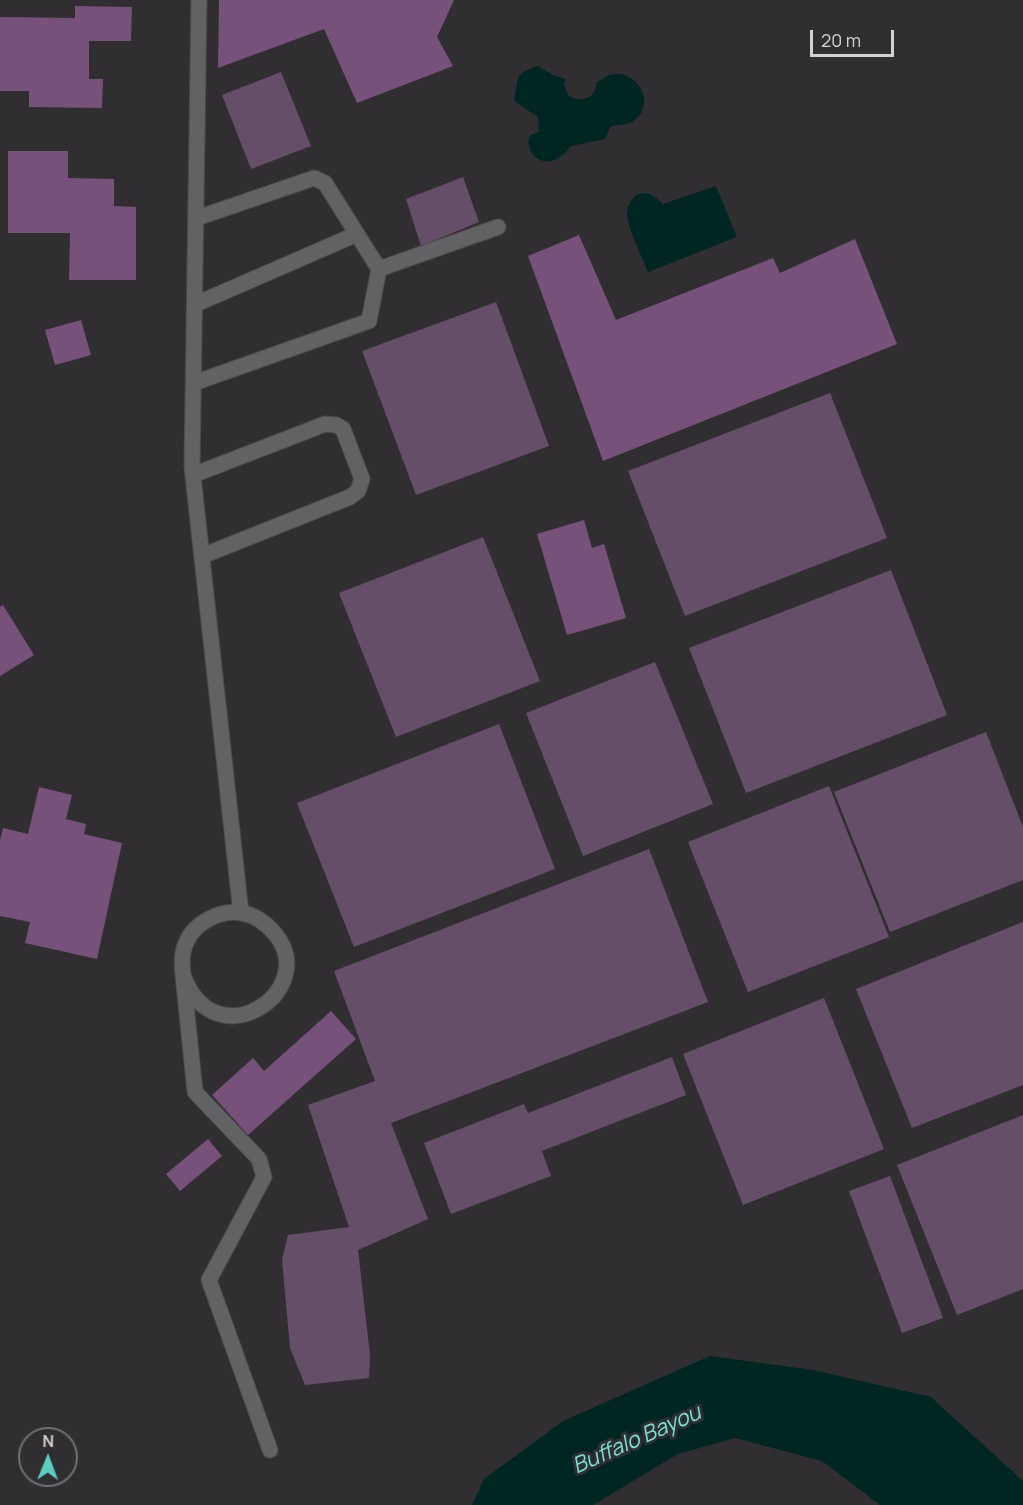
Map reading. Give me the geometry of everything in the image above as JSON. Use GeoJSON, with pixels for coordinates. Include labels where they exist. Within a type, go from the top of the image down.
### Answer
{"type":"FeatureCollection","features":[{"type":"Feature","properties":{"kind":"lane"},"geometry":{"type":"LineString","coordinates":[[199,0],[193,476],[241,913]]}},
{"type":"Feature","properties":{"kind":"lane"},"geometry":{"type":"LineString","coordinates":[[194,382],[369,321],[378,269],[325,183],[314,178],[196,218]]}},
{"type":"Feature","properties":{"kind":"lane"},"geometry":{"type":"LineString","coordinates":[[378,269],[498,227]]}},
{"type":"Feature","properties":{"kind":"lane"},"geometry":{"type":"LineString","coordinates":[[196,304],[357,234]]}},
{"type":"Feature","properties":{"kind":"lane"},"geometry":{"type":"LineString","coordinates":[[193,476],[325,424],[336,424],[343,429],[362,479],[358,491],[350,497],[202,556]]}},
{"type":"Feature","properties":{"kind":"lane"},"geometry":{"type":"LineString","coordinates":[[183,975],[188,990],[199,1003],[213,1012],[230,1016],[246,1014],[261,1008],[273,998],[281,985],[285,969],[284,953],[279,939],[269,927],[256,918],[241,913],[225,913],[209,918],[195,929],[186,942],[182,958],[183,975],[195,1092],[259,1159],[263,1168],[264,1177],[209,1280],[270,1450]]}},
{"type":"Feature","properties":{"kind":"shaded area"},"geometry":{"type":"Polygon","coordinates":[[[281,72],[311,146],[251,169],[222,95],[281,72]]]}},
{"type":"Feature","properties":{"kind":"shaded area"},"geometry":{"type":"Polygon","coordinates":[[[463,177],[479,222],[421,246],[406,199],[463,177]]]}},
{"type":"Feature","properties":{"kind":"shaded area"},"geometry":{"type":"Polygon","coordinates":[[[496,302],[549,446],[416,495],[362,351],[496,302]]]}},
{"type":"Feature","properties":{"kind":"shaded area"},"geometry":{"type":"Polygon","coordinates":[[[830,393],[887,538],[685,616],[628,471],[830,393]]]}},
{"type":"Feature","properties":{"kind":"shaded area"},"geometry":{"type":"Polygon","coordinates":[[[483,537],[540,681],[396,737],[339,593],[483,537]]]}},
{"type":"Feature","properties":{"kind":"shaded area"},"geometry":{"type":"Polygon","coordinates":[[[891,570],[947,715],[746,793],[689,648],[891,570]]]}},
{"type":"Feature","properties":{"kind":"shaded area"},"geometry":{"type":"Polygon","coordinates":[[[655,662],[713,804],[583,856],[526,713],[655,662]]]}},
{"type":"Feature","properties":{"kind":"shaded area"},"geometry":{"type":"Polygon","coordinates":[[[499,724],[555,869],[354,947],[297,803],[499,724]]]}},
{"type":"Feature","properties":{"kind":"shaded area"},"geometry":{"type":"Polygon","coordinates":[[[986,732],[1023,827],[1023,880],[890,932],[834,792],[986,732]]]}},
{"type":"Feature","properties":{"kind":"shaded area"},"geometry":{"type":"Polygon","coordinates":[[[829,786],[889,937],[748,992],[688,842],[829,786]]]}},
{"type":"Feature","properties":{"kind":"shaded area"},"geometry":{"type":"Polygon","coordinates":[[[649,849],[708,1002],[391,1123],[428,1219],[358,1250],[370,1355],[369,1378],[305,1385],[290,1348],[282,1259],[288,1235],[349,1227],[308,1105],[375,1081],[334,971],[649,849]]]}},
{"type":"Feature","properties":{"kind":"shaded area"},"geometry":{"type":"Polygon","coordinates":[[[1023,922],[1023,1085],[912,1128],[856,989],[1023,922]]]}},
{"type":"Feature","properties":{"kind":"shaded area"},"geometry":{"type":"Polygon","coordinates":[[[824,998],[884,1149],[743,1205],[683,1054],[824,998]]]}},
{"type":"Feature","properties":{"kind":"shaded area"},"geometry":{"type":"Polygon","coordinates":[[[672,1057],[686,1095],[542,1151],[551,1176],[451,1214],[424,1143],[524,1104],[528,1113],[672,1057]]]}},
{"type":"Feature","properties":{"kind":"shaded area"},"geometry":{"type":"Polygon","coordinates":[[[1023,1115],[1023,1289],[957,1315],[897,1165],[1023,1115]]]}},
{"type":"Feature","properties":{"kind":"shaded area"},"geometry":{"type":"Polygon","coordinates":[[[890,1176],[943,1318],[902,1333],[849,1191],[890,1176]]]}},
{"type":"Feature","properties":{"kind":"water"},"geometry":{"type":"Polygon","coordinates":[[[538,66],[553,75],[566,79],[564,84],[568,95],[578,99],[591,96],[597,82],[609,75],[619,74],[628,77],[641,89],[644,106],[640,115],[632,122],[610,127],[605,139],[571,146],[562,156],[551,161],[539,160],[531,153],[529,147],[530,135],[539,132],[538,117],[514,100],[517,81],[521,74],[538,66]]]}},
{"type":"Feature","properties":{"kind":"water"},"geometry":{"type":"Polygon","coordinates":[[[716,186],[737,237],[648,272],[628,219],[630,202],[638,194],[645,193],[655,197],[663,204],[716,186]]]}},
{"type":"Feature","properties":{"kind":"water","name":"Buffalo Bayou"},"geometry":{"type":"Polygon","coordinates":[[[710,1356],[813,1370],[931,1397],[1023,1481],[1023,1505],[880,1505],[822,1461],[735,1438],[678,1454],[593,1505],[472,1505],[484,1479],[563,1421],[710,1356]]]}},
{"type":"Feature","properties":{"kind":"building"},"geometry":{"type":"Polygon","coordinates":[[[219,0],[454,0],[437,37],[453,66],[357,103],[324,29],[218,68],[219,0]]]}},
{"type":"Feature","properties":{"kind":"building"},"geometry":{"type":"Polygon","coordinates":[[[75,6],[132,7],[131,41],[89,41],[89,79],[103,79],[102,108],[29,107],[29,91],[0,91],[0,17],[75,18],[75,6]]]}},
{"type":"Feature","properties":{"kind":"building"},"geometry":{"type":"Polygon","coordinates":[[[8,151],[68,151],[68,178],[114,179],[114,206],[136,207],[136,280],[69,280],[70,233],[8,233],[8,151]]]}},
{"type":"Feature","properties":{"kind":"building"},"geometry":{"type":"Polygon","coordinates":[[[579,235],[616,320],[773,258],[780,273],[855,239],[897,344],[603,461],[528,256],[579,235]]]}},
{"type":"Feature","properties":{"kind":"building"},"geometry":{"type":"Polygon","coordinates":[[[81,320],[91,355],[55,365],[45,330],[81,320]]]}},
{"type":"Feature","properties":{"kind":"building"},"geometry":{"type":"Polygon","coordinates":[[[584,520],[592,548],[604,544],[626,618],[567,635],[537,534],[584,520]]]}},
{"type":"Feature","properties":{"kind":"building"},"geometry":{"type":"Polygon","coordinates":[[[3,605],[34,655],[0,676],[0,607],[3,605]]]}},
{"type":"Feature","properties":{"kind":"building"},"geometry":{"type":"Polygon","coordinates":[[[39,787],[72,795],[66,819],[86,824],[84,834],[122,843],[97,959],[25,943],[30,922],[0,916],[0,840],[3,828],[28,834],[39,787]]]}},
{"type":"Feature","properties":{"kind":"building"},"geometry":{"type":"Polygon","coordinates":[[[331,1011],[356,1039],[248,1135],[212,1095],[253,1058],[264,1071],[331,1011]]]}},
{"type":"Feature","properties":{"kind":"building"},"geometry":{"type":"Polygon","coordinates":[[[208,1139],[222,1156],[180,1191],[166,1174],[208,1139]]]}}]}
